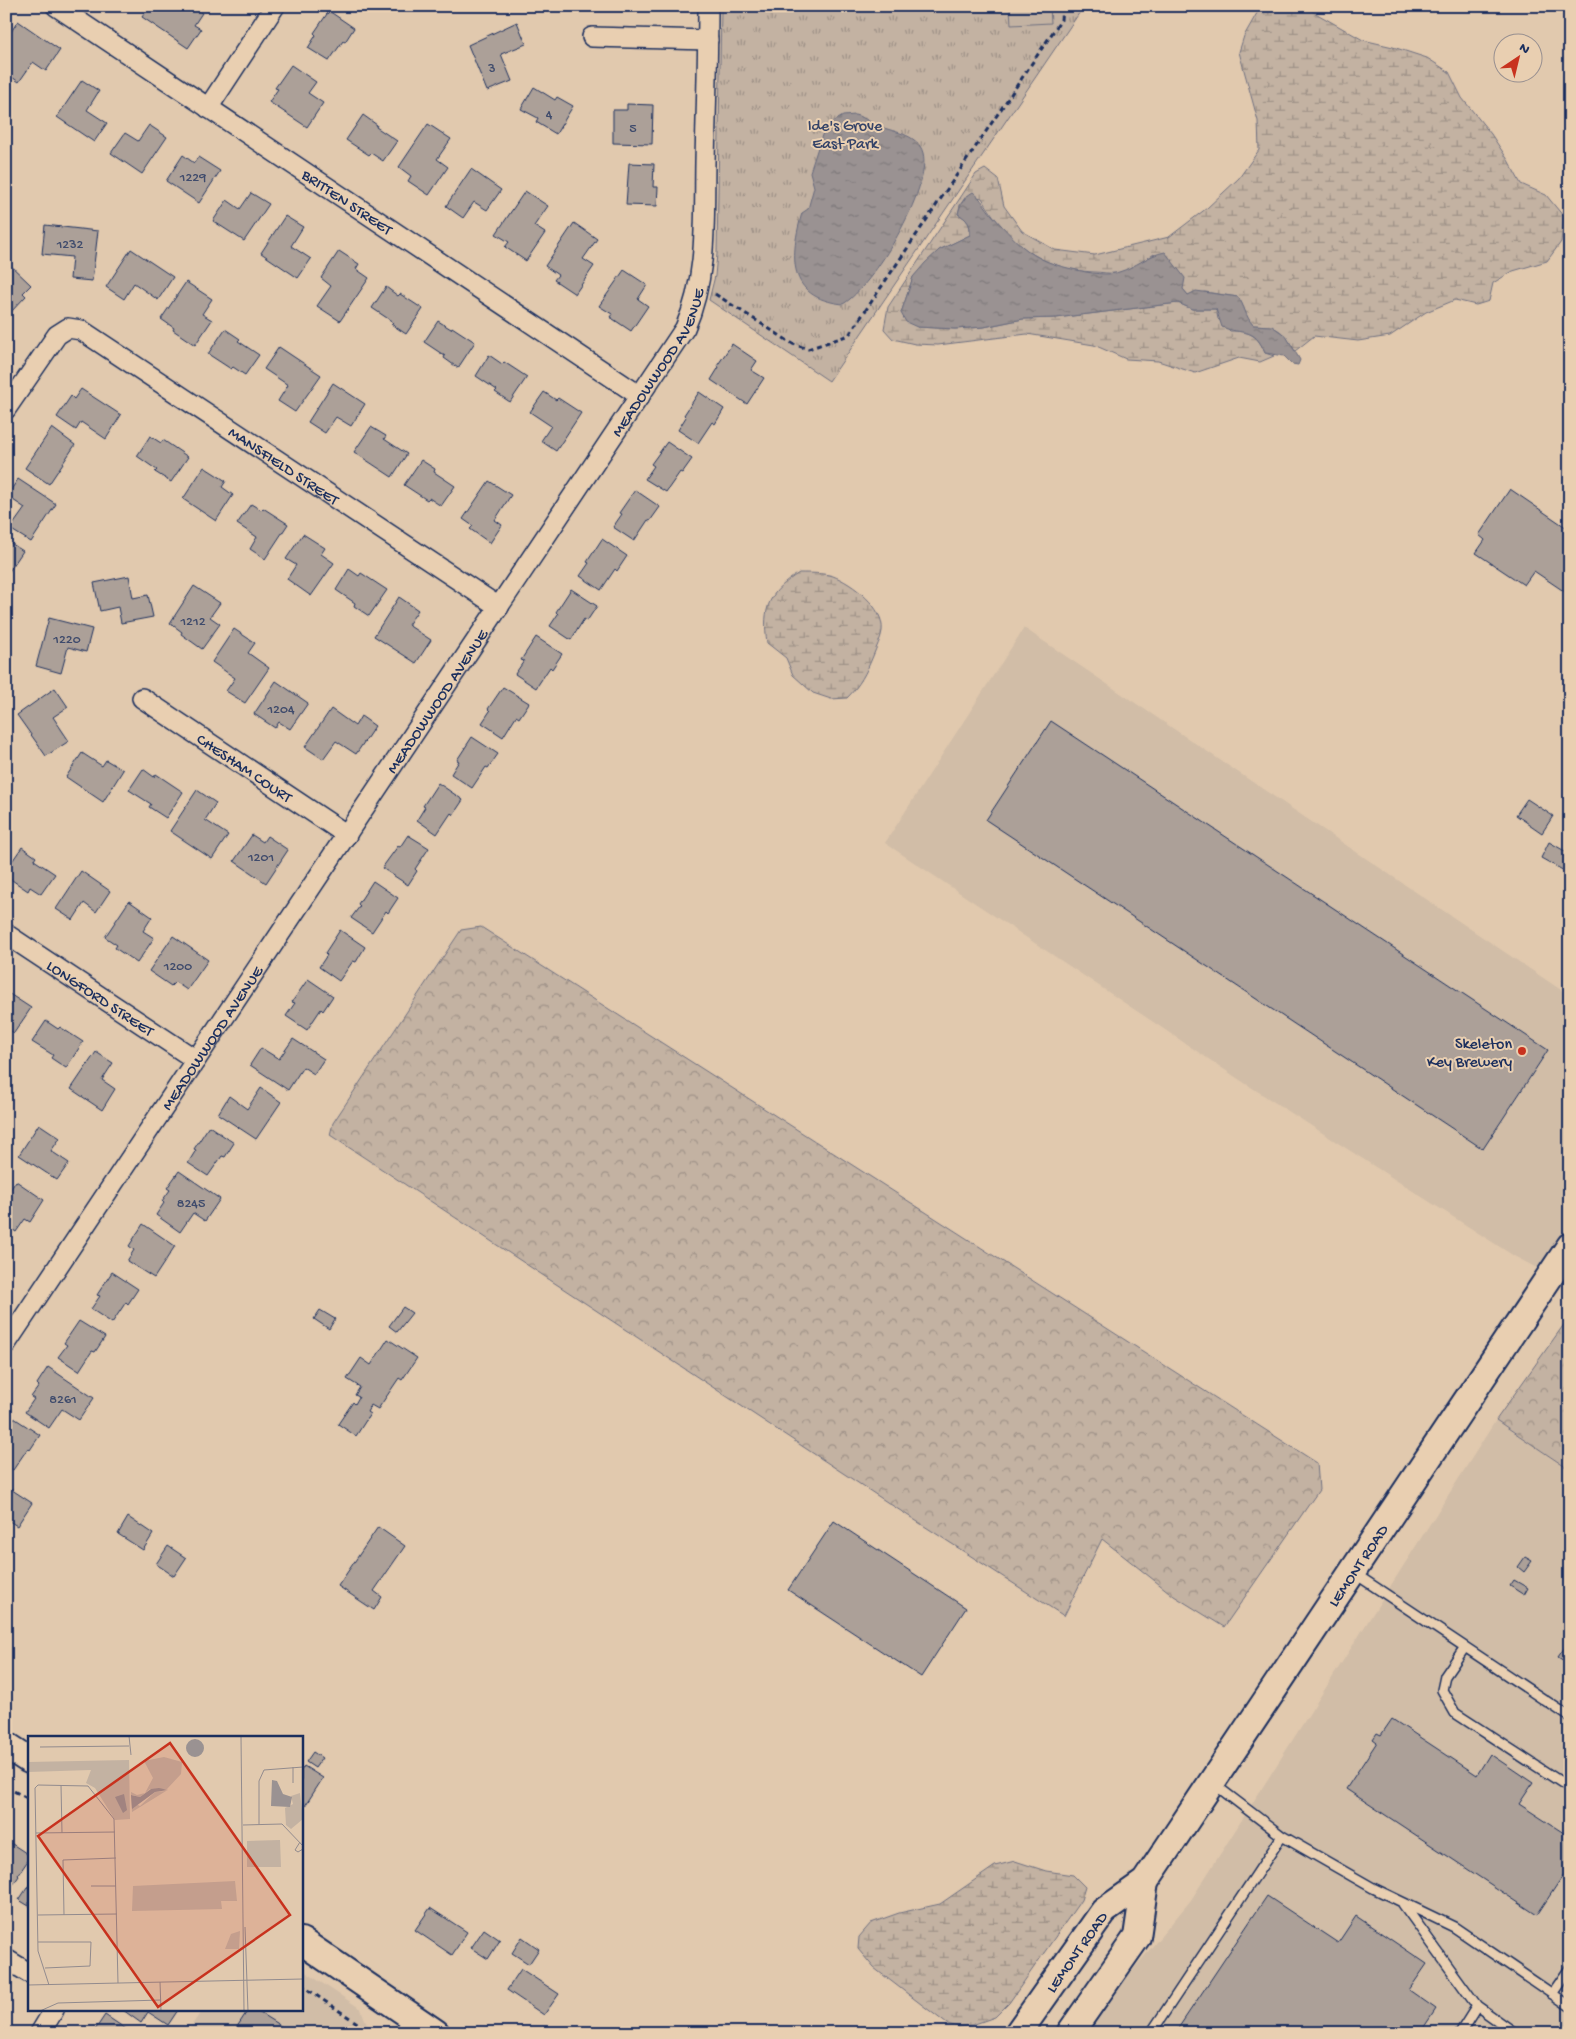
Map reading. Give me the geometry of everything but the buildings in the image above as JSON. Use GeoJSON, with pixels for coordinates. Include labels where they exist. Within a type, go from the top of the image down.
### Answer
{"type":"FeatureCollection","features":[{"type":"Feature","properties":{"kind":"main road","name":"LEMONT ROAD"},"geometry":{"type":"LineString","coordinates":[[1018,2033],[1104,1911],[1145,1882],[1570,1246]]}},
{"type":"Feature","properties":{"kind":"main road"},"geometry":{"type":"LineString","coordinates":[[6,1745],[28,1759]]}},
{"type":"Feature","properties":{"kind":"main road","name":"LEMONT ROAD"},"geometry":{"type":"LineString","coordinates":[[1070,2033],[1137,1937],[1145,1882]]}},
{"type":"Feature","properties":{"kind":"main road"},"geometry":{"type":"LineString","coordinates":[[302,1942],[405,2024],[436,2033]]}},
{"type":"Feature","properties":{"kind":"street","name":"BRITTEN STREET"},"geometry":{"type":"LineString","coordinates":[[56,6],[640,396]]}},
{"type":"Feature","properties":{"kind":"street"},"geometry":{"type":"LineString","coordinates":[[208,108],[275,6]]}},
{"type":"Feature","properties":{"kind":"street","name":"MEADOWWOOD AVENUE"},"geometry":{"type":"LineString","coordinates":[[6,1344],[685,328],[694,308],[700,284],[704,250],[708,6]]}},
{"type":"Feature","properties":{"kind":"street"},"geometry":{"type":"LineString","coordinates":[[592,37],[708,40]]}},
{"type":"Feature","properties":{"kind":"street","name":"MANSFIELD STREET"},"geometry":{"type":"LineString","coordinates":[[6,409],[57,335],[68,328],[87,333],[499,607]]}},
{"type":"Feature","properties":{"kind":"street","name":"CHESHAM COURT"},"geometry":{"type":"LineString","coordinates":[[142,698],[347,835]]}},
{"type":"Feature","properties":{"kind":"street","name":"LONGFORD STREET"},"geometry":{"type":"LineString","coordinates":[[6,934],[196,1060]]}},
{"type":"Feature","properties":{"kind":"street"},"geometry":{"type":"LineString","coordinates":[[6,1959],[28,1973]]}},
{"type":"Feature","properties":{"kind":"street"},"geometry":{"type":"LineString","coordinates":[[40,2033],[53,2012]]}},
{"type":"Feature","properties":{"kind":"lane"},"geometry":{"type":"LineString","coordinates":[[1352,1572],[1570,1717]]}},
{"type":"Feature","properties":{"kind":"lane"},"geometry":{"type":"LineString","coordinates":[[1465,1647],[1446,1676],[1442,1690],[1455,1713],[1570,1788]]}},
{"type":"Feature","properties":{"kind":"lane"},"geometry":{"type":"LineString","coordinates":[[1212,1782],[1282,1836],[1373,1888],[1454,1927],[1570,2006]]}},
{"type":"Feature","properties":{"kind":"lane"},"geometry":{"type":"LineString","coordinates":[[1152,2033],[1282,1836]]}},
{"type":"Feature","properties":{"kind":"lane"},"geometry":{"type":"LineString","coordinates":[[1402,1902],[1477,2006],[1515,2033]]}},
{"type":"Feature","properties":{"kind":"lane"},"geometry":{"type":"LineString","coordinates":[[1552,1994],[1570,1968]]}},
{"type":"Feature","properties":{"kind":"lane"},"geometry":{"type":"LineString","coordinates":[[1460,2033],[1477,2006]]}},
{"type":"Feature","properties":{"kind":"path"},"geometry":{"type":"LineString","coordinates":[[700,284],[793,344],[808,350],[849,335],[1061,20],[1062,6]]}},
{"type":"Feature","properties":{"kind":"path"},"geometry":{"type":"LineString","coordinates":[[6,1787],[28,1798]]}},
{"type":"Feature","properties":{"kind":"path"},"geometry":{"type":"LineString","coordinates":[[302,1986],[372,2033]]}},
{"type":"Feature","properties":{"kind":"shaded area"},"geometry":{"type":"Polygon","coordinates":[[[1024,628],[1570,996],[1570,1246],[1550,1275],[1514,1256],[1240,1080],[885,843],[1024,628]]]}},
{"type":"Feature","properties":{"kind":"shaded area"},"geometry":{"type":"Polygon","coordinates":[[[1496,1420],[1570,1470],[1570,2033],[1085,2033],[1098,2012],[1191,1900],[1496,1420]]]}},
{"type":"Feature","properties":{"kind":"shaded area"},"geometry":{"type":"Polygon","coordinates":[[[302,1970],[361,2009],[370,2033],[187,2033],[201,2012],[302,2012],[302,1970]]]}},
{"type":"Feature","properties":{"kind":"green space","name":"Ide's Grove East Park"},"geometry":{"type":"Polygon","coordinates":[[[721,6],[1084,6],[829,381],[709,300],[715,276],[717,254],[721,6]]]}},
{"type":"Feature","properties":{"kind":"green space"},"geometry":{"type":"Polygon","coordinates":[[[1010,6],[1050,6],[1051,23],[1011,25],[1010,6]]]}},
{"type":"Feature","properties":{"kind":"green space"},"geometry":{"type":"Polygon","coordinates":[[[1261,6],[1303,6],[1363,40],[1427,58],[1449,72],[1462,98],[1491,134],[1521,184],[1546,195],[1564,217],[1561,242],[1547,261],[1513,271],[1493,283],[1489,301],[1476,305],[1455,300],[1426,312],[1390,336],[1358,341],[1314,336],[1295,351],[1283,333],[1268,326],[1253,325],[1238,297],[1205,292],[1188,295],[1154,254],[1132,268],[1117,273],[1075,270],[1058,266],[1028,251],[1015,240],[992,214],[982,198],[967,195],[960,205],[958,214],[968,222],[970,235],[939,250],[913,277],[901,313],[917,327],[955,329],[984,327],[1023,319],[1056,318],[1178,303],[1192,309],[1216,309],[1218,319],[1230,331],[1252,335],[1259,342],[1265,353],[1274,356],[1260,362],[1239,358],[1195,373],[1158,361],[1126,359],[1094,345],[1027,334],[938,345],[915,344],[893,339],[884,329],[888,307],[976,174],[985,169],[998,179],[1004,206],[1022,231],[1055,250],[1095,255],[1169,237],[1207,208],[1239,178],[1259,150],[1258,121],[1239,52],[1244,36],[1261,6]]]}},
{"type":"Feature","properties":{"kind":"green space"},"geometry":{"type":"Polygon","coordinates":[[[799,573],[825,574],[841,579],[858,590],[873,605],[882,622],[880,640],[868,668],[856,688],[847,698],[831,699],[813,693],[793,675],[786,658],[767,643],[766,620],[770,602],[774,594],[781,587],[799,573]]]}},
{"type":"Feature","properties":{"kind":"green space"},"geometry":{"type":"Polygon","coordinates":[[[481,927],[1317,1463],[1319,1490],[1224,1627],[1174,1596],[1102,1539],[1064,1616],[890,1504],[330,1135],[333,1123],[461,930],[481,927]]]}},
{"type":"Feature","properties":{"kind":"green space"},"geometry":{"type":"Polygon","coordinates":[[[1570,1316],[1570,1470],[1496,1420],[1570,1316]]]}},
{"type":"Feature","properties":{"kind":"green space"},"geometry":{"type":"Polygon","coordinates":[[[1015,1861],[1046,1871],[1073,1875],[1085,1887],[1081,1900],[1009,2003],[995,2017],[972,2025],[959,2027],[947,2024],[874,1968],[858,1949],[859,1937],[871,1923],[899,1913],[940,1904],[995,1866],[1015,1861]]]}},
{"type":"Feature","properties":{"kind":"water"},"geometry":{"type":"Polygon","coordinates":[[[855,115],[916,141],[923,153],[923,169],[919,189],[898,235],[869,278],[843,304],[824,300],[811,293],[802,284],[797,272],[795,245],[802,213],[808,209],[814,187],[810,172],[822,135],[831,123],[843,116],[855,115]]]}},
{"type":"Feature","properties":{"kind":"water"},"geometry":{"type":"Polygon","coordinates":[[[973,192],[1020,245],[1049,262],[1082,271],[1104,274],[1125,270],[1165,252],[1185,278],[1183,289],[1188,295],[1196,291],[1238,297],[1253,325],[1272,326],[1286,336],[1300,360],[1298,365],[1292,364],[1284,356],[1265,353],[1261,344],[1252,335],[1222,327],[1216,309],[1192,309],[1178,303],[1056,318],[1023,319],[984,327],[955,329],[917,327],[906,322],[901,313],[913,277],[939,250],[970,235],[968,222],[958,214],[967,196],[973,192]]]}},
{"type":"Feature","properties":{"kind":"place","name":"Skeleton Key Brewery"},"geometry":{"type":"Point","coordinates":[1522,1051]}}]}
